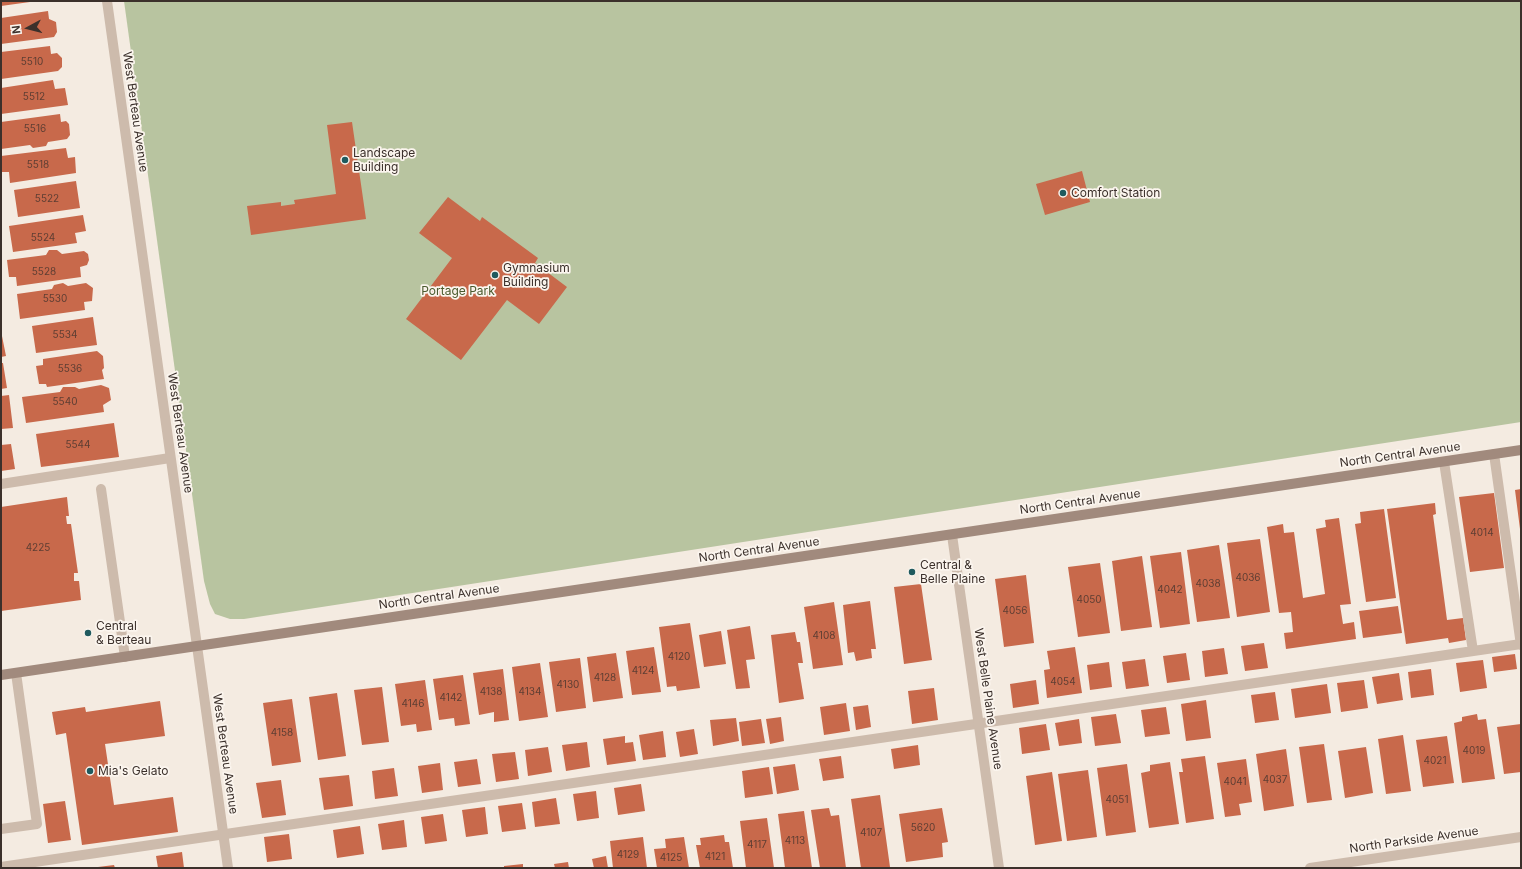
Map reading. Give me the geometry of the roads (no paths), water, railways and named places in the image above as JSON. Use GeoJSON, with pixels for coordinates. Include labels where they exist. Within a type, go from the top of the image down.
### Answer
{"type":"FeatureCollection","features":[{"type":"Feature","properties":{"kind":"main road","name":"North Central Avenue"},"geometry":{"type":"LineString","coordinates":[[1,675],[1521,450]]}},
{"type":"Feature","properties":{"kind":"street","name":"West Berteau Avenue"},"geometry":{"type":"LineString","coordinates":[[107,1],[228,868]]}},
{"type":"Feature","properties":{"kind":"street"},"geometry":{"type":"LineString","coordinates":[[1,867],[1521,645],[1494,454]]}},
{"type":"Feature","properties":{"kind":"street"},"geometry":{"type":"LineString","coordinates":[[1,484],[170,458]]}},
{"type":"Feature","properties":{"kind":"street"},"geometry":{"type":"LineString","coordinates":[[1444,462],[1473,651]]}},
{"type":"Feature","properties":{"kind":"street"},"geometry":{"type":"LineString","coordinates":[[101,489],[125,657]]}},
{"type":"Feature","properties":{"kind":"street","name":"West Belle Plaine Avenue"},"geometry":{"type":"LineString","coordinates":[[952,534],[999,868]]}},
{"type":"Feature","properties":{"kind":"street"},"geometry":{"type":"LineString","coordinates":[[1,829],[36,824],[16,673]]}},
{"type":"Feature","properties":{"kind":"street","name":"North Parkside Avenue"},"geometry":{"type":"LineString","coordinates":[[1310,868],[1521,837]]}},
{"type":"Feature","properties":{"kind":"place","name":"Landscape Building"},"geometry":{"type":"Point","coordinates":[345,160]}},
{"type":"Feature","properties":{"kind":"place","name":"Comfort Station"},"geometry":{"type":"Point","coordinates":[1063,193]}},
{"type":"Feature","properties":{"kind":"place","name":"Gymnasium Building"},"geometry":{"type":"Point","coordinates":[495,275]}},
{"type":"Feature","properties":{"kind":"place","name":"Central & Belle Plaine"},"geometry":{"type":"Point","coordinates":[912,572]}},
{"type":"Feature","properties":{"kind":"place","name":"Central & Berteau"},"geometry":{"type":"Point","coordinates":[88,633]}},
{"type":"Feature","properties":{"kind":"place","name":"Mia's Gelato"},"geometry":{"type":"Point","coordinates":[90,771]}},
{"type":"Feature","properties":{"kind":"park label","name":"Portage Park"},"geometry":{"type":"Point","coordinates":[458,291]}}]}
